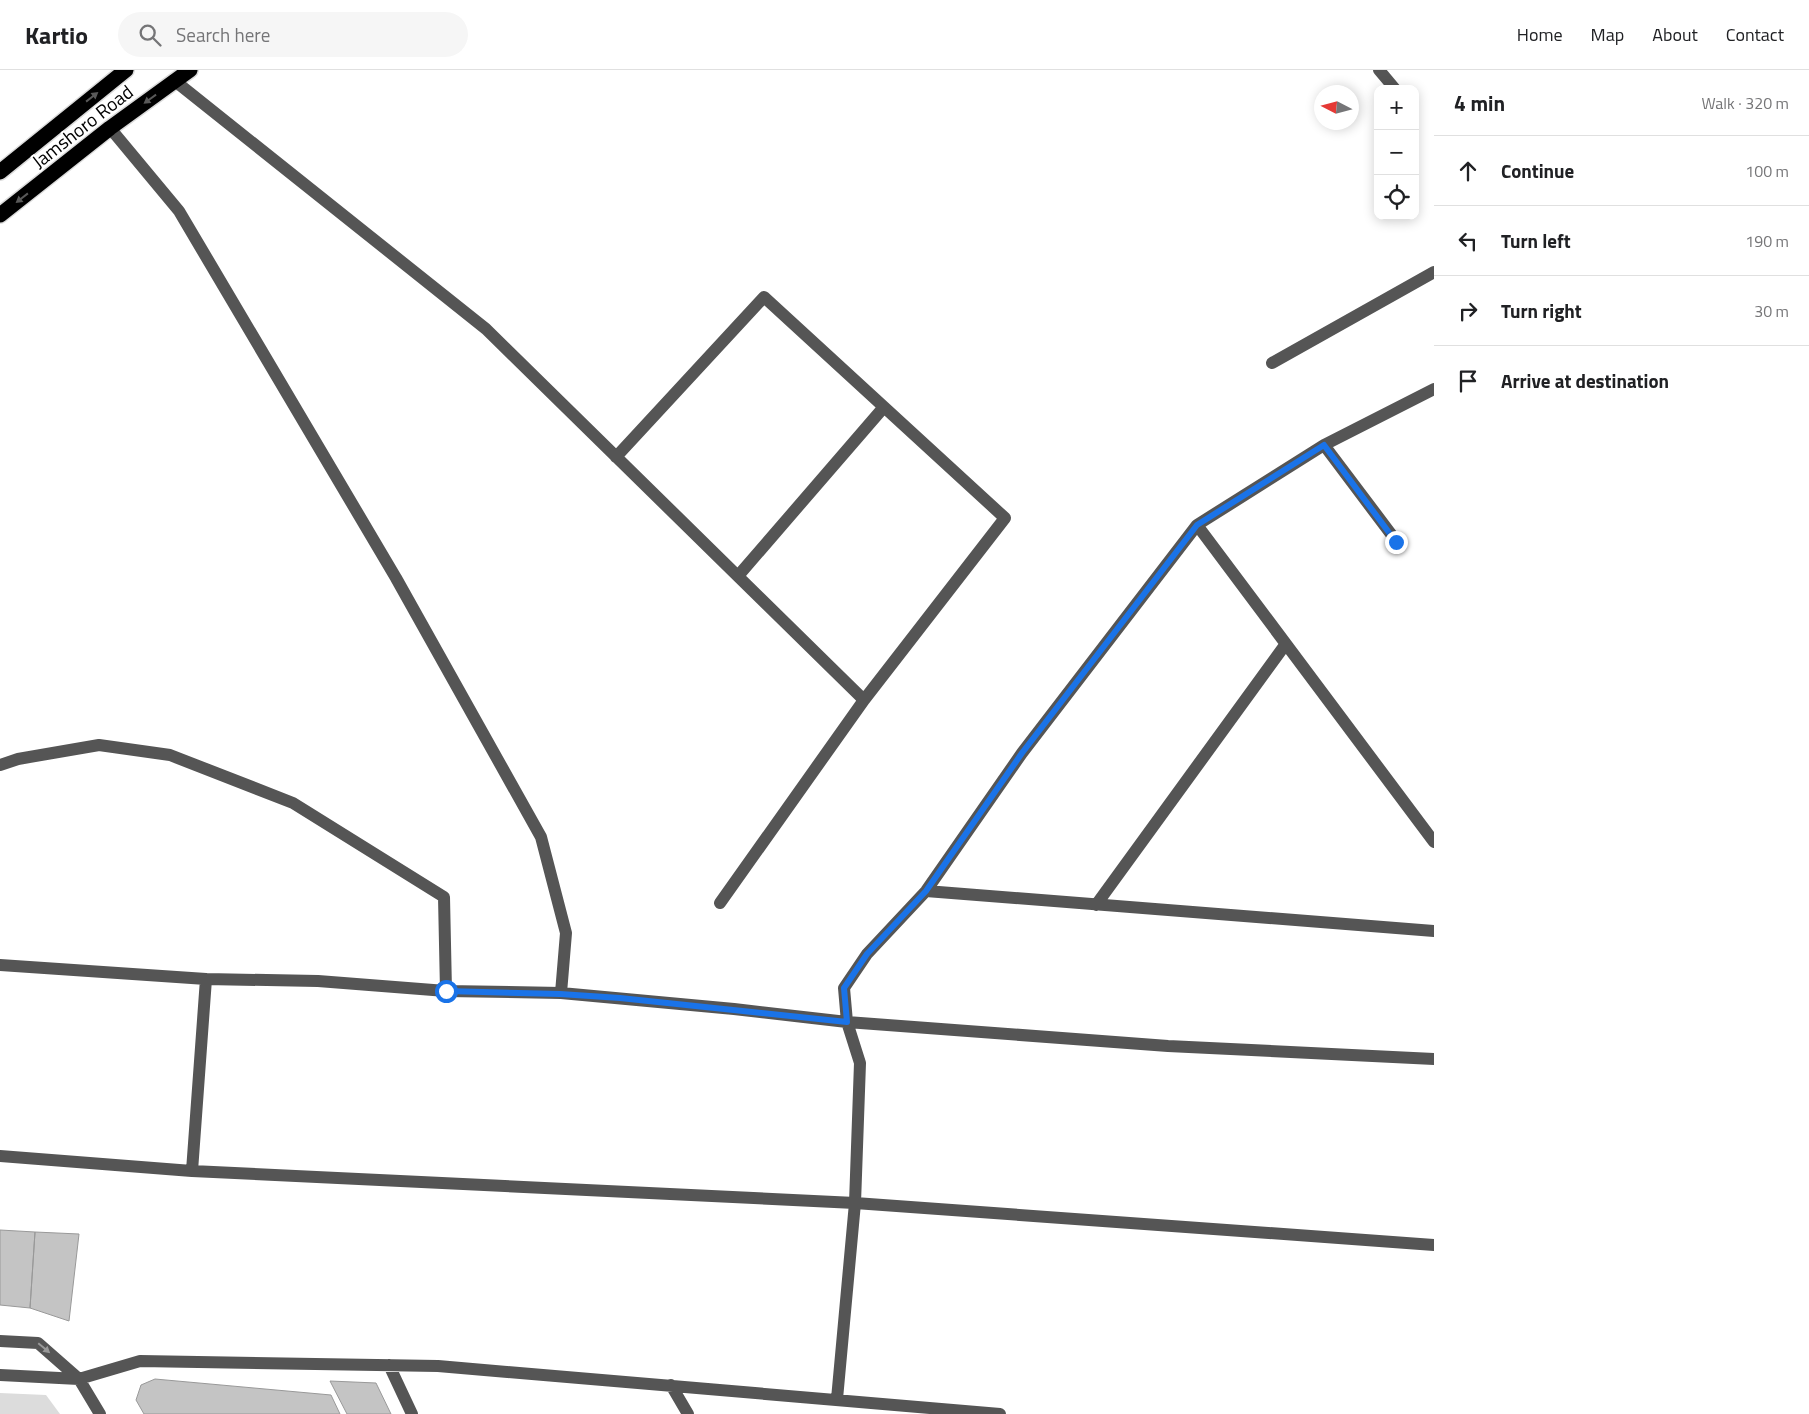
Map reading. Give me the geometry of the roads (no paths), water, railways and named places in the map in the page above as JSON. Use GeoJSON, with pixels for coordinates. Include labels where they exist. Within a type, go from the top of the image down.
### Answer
{"type":"FeatureCollection","features":[{"type":"Feature","properties":{"kind":"highway","name":"Jamshoro Road"},"geometry":{"type":"LineString","coordinates":[[0,172],[126,70]]}},
{"type":"Feature","properties":{"kind":"highway","name":"Jamshoro Road"},"geometry":{"type":"LineString","coordinates":[[0,215],[110,128],[190,70]]}},
{"type":"Feature","properties":{"kind":"street"},"geometry":{"type":"LineString","coordinates":[[1379,70],[1392,85]]}},
{"type":"Feature","properties":{"kind":"street"},"geometry":{"type":"LineString","coordinates":[[175,81],[486,329],[864,700]]}},
{"type":"Feature","properties":{"kind":"street"},"geometry":{"type":"LineString","coordinates":[[110,128],[178,211],[396,578],[541,837],[566,933],[560,994]]}},
{"type":"Feature","properties":{"kind":"street"},"geometry":{"type":"LineString","coordinates":[[1272,363],[1434,272]]}},
{"type":"Feature","properties":{"kind":"street"},"geometry":{"type":"LineString","coordinates":[[616,457],[764,297],[1005,518],[864,700],[720,903]]}},
{"type":"Feature","properties":{"kind":"street"},"geometry":{"type":"LineString","coordinates":[[837,1399],[855,1203],[860,1063],[847,1022],[844,988],[867,954],[926,891],[1022,753],[1197,525],[1324,445],[1434,390]]}},
{"type":"Feature","properties":{"kind":"street"},"geometry":{"type":"LineString","coordinates":[[738,576],[884,408]]}},
{"type":"Feature","properties":{"kind":"street"},"geometry":{"type":"LineString","coordinates":[[1324,445],[1396,542]]}},
{"type":"Feature","properties":{"kind":"street"},"geometry":{"type":"LineString","coordinates":[[1197,525],[1434,842]]}},
{"type":"Feature","properties":{"kind":"street"},"geometry":{"type":"LineString","coordinates":[[1096,905],[1285,645]]}},
{"type":"Feature","properties":{"kind":"street"},"geometry":{"type":"LineString","coordinates":[[0,765],[18,759],[99,745],[170,755],[293,803],[444,897],[446,991]]}},
{"type":"Feature","properties":{"kind":"street"},"geometry":{"type":"LineString","coordinates":[[926,891],[1434,931]]}},
{"type":"Feature","properties":{"kind":"street"},"geometry":{"type":"LineString","coordinates":[[0,965],[206,978],[318,981],[446,991],[560,994],[734,1009],[847,1022],[1168,1046],[1434,1059]]}},
{"type":"Feature","properties":{"kind":"street"},"geometry":{"type":"LineString","coordinates":[[192,1171],[206,978]]}},
{"type":"Feature","properties":{"kind":"street"},"geometry":{"type":"LineString","coordinates":[[0,1156],[192,1171],[855,1203],[1434,1245]]}},
{"type":"Feature","properties":{"kind":"street"},"geometry":{"type":"LineString","coordinates":[[0,1341],[38,1343],[79,1379],[100,1414]]}},
{"type":"Feature","properties":{"kind":"street"},"geometry":{"type":"LineString","coordinates":[[0,1375],[79,1379],[140,1361],[438,1366],[837,1399],[912,1410],[1000,1414]]}},
{"type":"Feature","properties":{"kind":"street"},"geometry":{"type":"LineString","coordinates":[[389,1365],[412,1414]]}},
{"type":"Feature","properties":{"kind":"street"},"geometry":{"type":"LineString","coordinates":[[671,1385],[688,1414]]}}]}
